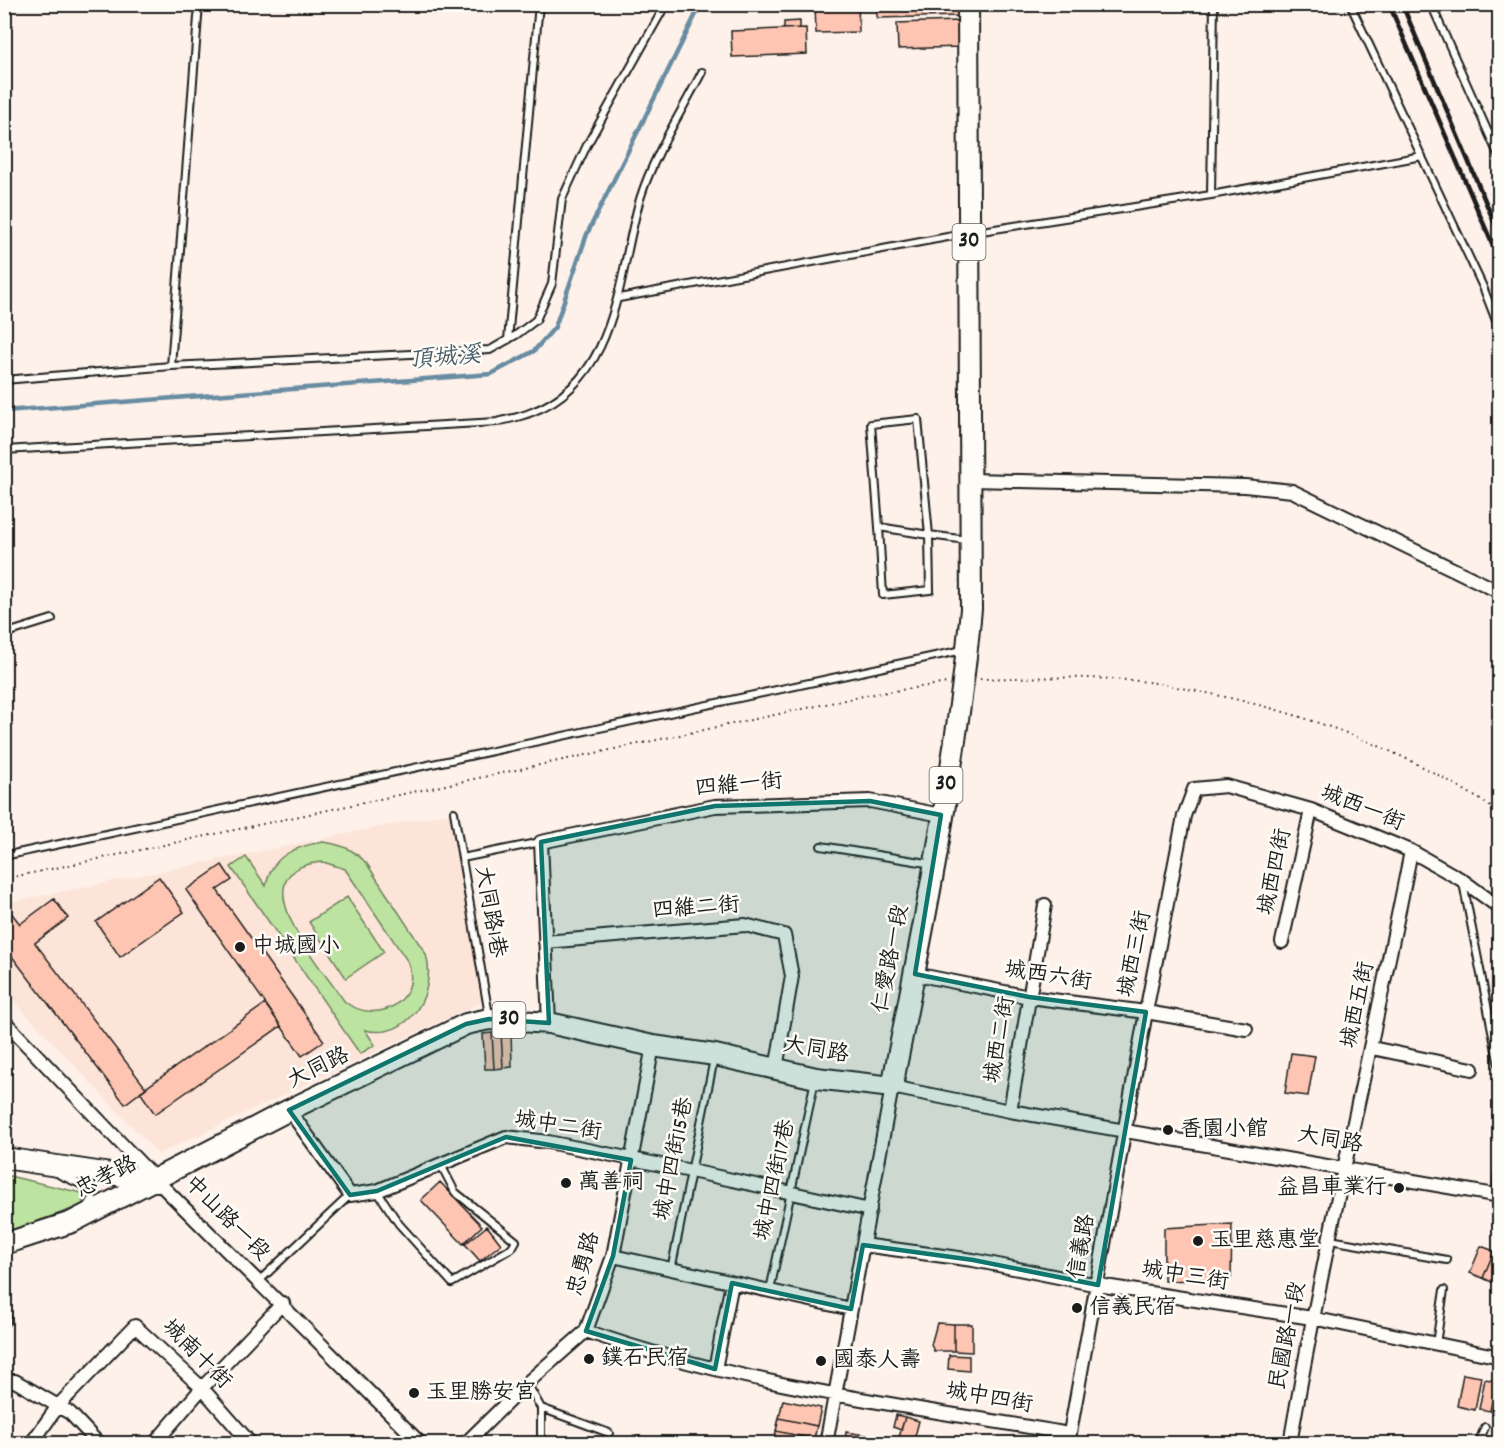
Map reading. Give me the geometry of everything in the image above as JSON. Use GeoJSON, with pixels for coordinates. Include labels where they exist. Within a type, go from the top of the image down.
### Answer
{"type":"FeatureCollection","features":[{"type":"Feature","properties":{"kind":"main road","name":"30"},"geometry":{"type":"LineString","coordinates":[[968,4],[970,480]]}},
{"type":"Feature","properties":{"kind":"main road","name":"仁愛路一段"},"geometry":{"type":"LineString","coordinates":[[892,1087],[915,974],[964,680],[971,609],[970,480]]}},
{"type":"Feature","properties":{"kind":"main road","name":"大同路"},"geometry":{"type":"LineString","coordinates":[[157,1181],[290,1110],[466,1024],[489,1019],[549,1023],[653,1046],[715,1055],[816,1078],[892,1087]]}},
{"type":"Feature","properties":{"kind":"main road","name":"忠孝路"},"geometry":{"type":"LineString","coordinates":[[12,1159],[157,1181]]}},
{"type":"Feature","properties":{"kind":"main road","name":"忠孝路"},"geometry":{"type":"LineString","coordinates":[[4,1244],[72,1222],[157,1181]]}},
{"type":"Feature","properties":{"kind":"street"},"geometry":{"type":"LineString","coordinates":[[970,480],[1245,486],[1292,491],[1500,592]]}},
{"type":"Feature","properties":{"kind":"street","name":"城西一街"},"geometry":{"type":"LineString","coordinates":[[1194,789],[1226,786],[1311,810],[1411,851],[1462,880],[1500,908]]}},
{"type":"Feature","properties":{"kind":"street","name":"城西三街"},"geometry":{"type":"LineString","coordinates":[[1124,1129],[1184,816],[1194,789]]}},
{"type":"Feature","properties":{"kind":"street","name":"四維一街"},"geometry":{"type":"LineString","coordinates":[[541,842],[715,806],[870,801],[941,815]]}},
{"type":"Feature","properties":{"kind":"street","name":"城西四街"},"geometry":{"type":"LineString","coordinates":[[1282,942],[1311,810]]}},
{"type":"Feature","properties":{"kind":"street"},"geometry":{"type":"LineString","coordinates":[[541,842],[549,1023]]}},
{"type":"Feature","properties":{"kind":"street","name":"城西五街"},"geometry":{"type":"LineString","coordinates":[[1347,1168],[1411,851]]}},
{"type":"Feature","properties":{"kind":"street","name":"城西二街"},"geometry":{"type":"LineString","coordinates":[[1010,1111],[1045,906]]}},
{"type":"Feature","properties":{"kind":"street","name":"四維二街"},"geometry":{"type":"LineString","coordinates":[[545,942],[745,924],[784,935],[792,976],[776,1070]]}},
{"type":"Feature","properties":{"kind":"street","name":"城西六街"},"geometry":{"type":"LineString","coordinates":[[915,974],[1029,997],[1146,1012],[1246,1029]]}},
{"type":"Feature","properties":{"kind":"street","name":"中山路一段"},"geometry":{"type":"LineString","coordinates":[[4,1021],[157,1181],[421,1443]]}},
{"type":"Feature","properties":{"kind":"street","name":"忠勇路"},"geometry":{"type":"LineString","coordinates":[[465,1443],[527,1383],[586,1331],[613,1256],[653,1046]]}},
{"type":"Feature","properties":{"kind":"street"},"geometry":{"type":"LineString","coordinates":[[1372,1048],[1472,1069]]}},
{"type":"Feature","properties":{"kind":"street","name":"大同路"},"geometry":{"type":"LineString","coordinates":[[892,1087],[1010,1111],[1498,1195]]}},
{"type":"Feature","properties":{"kind":"street","name":"仁愛路一段"},"geometry":{"type":"LineString","coordinates":[[826,1443],[892,1087]]}},
{"type":"Feature","properties":{"kind":"street"},"geometry":{"type":"LineString","coordinates":[[290,1110],[350,1196]]}},
{"type":"Feature","properties":{"kind":"street","name":"信義路"},"geometry":{"type":"LineString","coordinates":[[1070,1440],[1124,1129]]}},
{"type":"Feature","properties":{"kind":"street","name":"城中二街"},"geometry":{"type":"LineString","coordinates":[[350,1196],[377,1191],[506,1137],[548,1142],[870,1210]]}},
{"type":"Feature","properties":{"kind":"street","name":"民國路一段"},"geometry":{"type":"LineString","coordinates":[[1290,1443],[1312,1318],[1347,1168]]}},
{"type":"Feature","properties":{"kind":"street","name":"城中三街"},"geometry":{"type":"LineString","coordinates":[[863,1245],[973,1260],[1098,1284],[1312,1318],[1500,1357]]}},
{"type":"Feature","properties":{"kind":"street"},"geometry":{"type":"LineString","coordinates":[[613,1256],[851,1308]]}},
{"type":"Feature","properties":{"kind":"street"},"geometry":{"type":"LineString","coordinates":[[715,1369],[732,1283]]}},
{"type":"Feature","properties":{"kind":"street"},"geometry":{"type":"LineString","coordinates":[[154,1443],[202,1388],[283,1304]]}},
{"type":"Feature","properties":{"kind":"street","name":"城南十街"},"geometry":{"type":"LineString","coordinates":[[58,1406],[135,1326],[202,1388],[251,1443]]}},
{"type":"Feature","properties":{"kind":"street","name":"城中四街"},"geometry":{"type":"LineString","coordinates":[[586,1331],[639,1350],[715,1369],[1070,1440]]}},
{"type":"Feature","properties":{"kind":"street"},"geometry":{"type":"LineString","coordinates":[[4,1381],[15,1381],[70,1413],[99,1443]]}},
{"type":"Feature","properties":{"kind":"street"},"geometry":{"type":"LineString","coordinates":[[32,1443],[58,1406]]}},
{"type":"Feature","properties":{"kind":"lane"},"geometry":{"type":"LineString","coordinates":[[171,366],[199,4]]}},
{"type":"Feature","properties":{"kind":"lane"},"geometry":{"type":"LineString","coordinates":[[508,340],[539,4]]}},
{"type":"Feature","properties":{"kind":"lane"},"geometry":{"type":"LineString","coordinates":[[4,380],[171,366],[490,350],[508,340],[536,320],[552,284],[562,199],[587,145],[666,4]]}},
{"type":"Feature","properties":{"kind":"lane"},"geometry":{"type":"LineString","coordinates":[[1211,195],[1214,4]]}},
{"type":"Feature","properties":{"kind":"lane"},"geometry":{"type":"LineString","coordinates":[[1350,4],[1483,287],[1500,331]]}},
{"type":"Feature","properties":{"kind":"lane"},"geometry":{"type":"LineString","coordinates":[[1431,4],[1500,159]]}},
{"type":"Feature","properties":{"kind":"lane"},"geometry":{"type":"LineString","coordinates":[[4,450],[497,422],[533,412],[570,389],[598,352],[619,297],[640,198],[656,159],[702,72]]}},
{"type":"Feature","properties":{"kind":"lane"},"geometry":{"type":"LineString","coordinates":[[1489,134],[1500,132]]}},
{"type":"Feature","properties":{"kind":"lane"},"geometry":{"type":"LineString","coordinates":[[619,297],[969,232],[1211,195],[1422,156]]}},
{"type":"Feature","properties":{"kind":"lane"},"geometry":{"type":"LineString","coordinates":[[918,419],[929,535],[930,590],[883,595],[871,424],[918,419]]}},
{"type":"Feature","properties":{"kind":"lane"},"geometry":{"type":"LineString","coordinates":[[879,527],[971,540]]}},
{"type":"Feature","properties":{"kind":"lane"},"geometry":{"type":"LineString","coordinates":[[4,634],[52,619]]}},
{"type":"Feature","properties":{"kind":"lane"},"geometry":{"type":"LineString","coordinates":[[4,856],[967,649]]}},
{"type":"Feature","properties":{"kind":"lane","name":"大同路1巷"},"geometry":{"type":"LineString","coordinates":[[454,812],[489,1019]]}},
{"type":"Feature","properties":{"kind":"lane","name":"四維一街"},"geometry":{"type":"LineString","coordinates":[[462,858],[541,842]]}},
{"type":"Feature","properties":{"kind":"lane"},"geometry":{"type":"LineString","coordinates":[[821,846],[934,864]]}},
{"type":"Feature","properties":{"kind":"lane"},"geometry":{"type":"LineString","coordinates":[[1462,880],[1500,1071]]}},
{"type":"Feature","properties":{"kind":"lane","name":"城中四街15巷"},"geometry":{"type":"LineString","coordinates":[[671,1270],[715,1055]]}},
{"type":"Feature","properties":{"kind":"lane","name":"城中四街17巷"},"geometry":{"type":"LineString","coordinates":[[770,1290],[793,1193],[816,1078]]}},
{"type":"Feature","properties":{"kind":"lane"},"geometry":{"type":"LineString","coordinates":[[1498,1195],[1500,1150]]}},
{"type":"Feature","properties":{"kind":"lane"},"geometry":{"type":"LineString","coordinates":[[12,1159],[72,1179],[89,1188],[93,1198],[91,1204],[82,1210],[27,1238]]}},
{"type":"Feature","properties":{"kind":"lane"},"geometry":{"type":"LineString","coordinates":[[377,1191],[399,1224],[452,1283],[512,1248],[516,1241],[455,1192],[440,1163]]}},
{"type":"Feature","properties":{"kind":"lane"},"geometry":{"type":"LineString","coordinates":[[259,1281],[350,1196]]}},
{"type":"Feature","properties":{"kind":"lane"},"geometry":{"type":"LineString","coordinates":[[1330,1240],[1447,1260]]}},
{"type":"Feature","properties":{"kind":"lane"},"geometry":{"type":"LineString","coordinates":[[4,1283],[7,1321]]}},
{"type":"Feature","properties":{"kind":"lane"},"geometry":{"type":"LineString","coordinates":[[1436,1345],[1444,1290]]}},
{"type":"Feature","properties":{"kind":"lane"},"geometry":{"type":"LineString","coordinates":[[527,1383],[541,1408],[541,1443]]}},
{"type":"Feature","properties":{"kind":"lane"},"geometry":{"type":"LineString","coordinates":[[541,1408],[609,1433]]}},
{"type":"Feature","properties":{"kind":"lane"},"geometry":{"type":"LineString","coordinates":[[1478,1443],[1485,1427]]}},
{"type":"Feature","properties":{"kind":"path"},"geometry":{"type":"LineString","coordinates":[[4,879],[844,700],[964,680],[1049,676],[1149,682],[1237,699],[1317,722],[1377,745],[1458,785],[1500,813]]}},
{"type":"Feature","properties":{"kind":"highlighted area"},"geometry":{"type":"Polygon","coordinates":[[[870,801],[941,815],[915,974],[1029,997],[1146,1012],[1098,1285],[973,1260],[863,1245],[851,1309],[732,1283],[715,1369],[586,1331],[613,1256],[631,1160],[506,1137],[377,1191],[350,1195],[289,1110],[466,1024],[489,1019],[549,1023],[541,842],[715,806],[870,801]]]}},
{"type":"Feature","properties":{"kind":"shaded area","name":"中城國小"},"geometry":{"type":"Polygon","coordinates":[[[454,812],[484,1001],[158,1154],[5,992],[5,903],[454,812]]]}},
{"type":"Feature","properties":{"kind":"green space"},"geometry":{"type":"Polygon","coordinates":[[[323,842],[342,846],[352,851],[367,864],[426,954],[427,983],[423,998],[416,1010],[407,1021],[395,1028],[381,1031],[365,1030],[375,1045],[360,1054],[231,867],[246,857],[266,886],[273,867],[286,854],[303,846],[323,842]],[[323,862],[297,869],[285,882],[285,901],[292,923],[305,945],[345,1002],[358,1009],[383,1010],[394,1006],[409,988],[411,976],[408,962],[345,869],[323,862]]]}},
{"type":"Feature","properties":{"kind":"green space"},"geometry":{"type":"Polygon","coordinates":[[[347,897],[384,952],[346,978],[309,922],[347,897]]]}},
{"type":"Feature","properties":{"kind":"green space"},"geometry":{"type":"Polygon","coordinates":[[[5,1175],[82,1193],[83,1205],[5,1233],[5,1175]]]}},
{"type":"Feature","properties":{"kind":"building"},"geometry":{"type":"Polygon","coordinates":[[[815,4],[858,4],[859,32],[816,33],[815,4]]]}},
{"type":"Feature","properties":{"kind":"building"},"geometry":{"type":"Polygon","coordinates":[[[877,4],[961,4],[961,16],[877,18],[877,4]]]}},
{"type":"Feature","properties":{"kind":"building"},"geometry":{"type":"Polygon","coordinates":[[[800,21],[800,28],[784,29],[784,22],[800,21]]]}},
{"type":"Feature","properties":{"kind":"building"},"geometry":{"type":"Polygon","coordinates":[[[958,21],[959,47],[898,49],[897,23],[958,21]]]}},
{"type":"Feature","properties":{"kind":"building"},"geometry":{"type":"Polygon","coordinates":[[[806,28],[807,54],[732,57],[731,31],[806,28]]]}},
{"type":"Feature","properties":{"kind":"building"},"geometry":{"type":"Polygon","coordinates":[[[222,865],[232,880],[217,890],[324,1041],[302,1056],[186,890],[222,865]]]}},
{"type":"Feature","properties":{"kind":"building"},"geometry":{"type":"Polygon","coordinates":[[[159,877],[184,912],[120,957],[96,922],[159,877]]]}},
{"type":"Feature","properties":{"kind":"building"},"geometry":{"type":"Polygon","coordinates":[[[54,899],[68,918],[35,943],[146,1088],[125,1104],[4,946],[4,913],[9,910],[20,924],[54,899]]]}},
{"type":"Feature","properties":{"kind":"building"},"geometry":{"type":"Polygon","coordinates":[[[265,1004],[281,1026],[155,1114],[140,1092],[265,1004]]]}},
{"type":"Feature","properties":{"kind":"building"},"geometry":{"type":"Polygon","coordinates":[[[511,1032],[512,1067],[503,1068],[501,1033],[511,1032]]]}},
{"type":"Feature","properties":{"kind":"building"},"geometry":{"type":"Polygon","coordinates":[[[492,1033],[501,1033],[503,1068],[494,1069],[492,1033]]]}},
{"type":"Feature","properties":{"kind":"building"},"geometry":{"type":"Polygon","coordinates":[[[492,1033],[494,1069],[485,1069],[483,1034],[492,1033]]]}},
{"type":"Feature","properties":{"kind":"building"},"geometry":{"type":"Polygon","coordinates":[[[1291,1053],[1315,1056],[1308,1096],[1285,1093],[1291,1053]]]}},
{"type":"Feature","properties":{"kind":"building"},"geometry":{"type":"Polygon","coordinates":[[[440,1182],[482,1226],[463,1244],[421,1200],[440,1182]]]}},
{"type":"Feature","properties":{"kind":"building","name":"玉里慈惠堂"},"geometry":{"type":"Polygon","coordinates":[[[1232,1224],[1231,1279],[1164,1281],[1164,1228],[1232,1224]]]}},
{"type":"Feature","properties":{"kind":"building"},"geometry":{"type":"Polygon","coordinates":[[[487,1226],[501,1244],[480,1261],[465,1244],[487,1226]]]}},
{"type":"Feature","properties":{"kind":"building"},"geometry":{"type":"Polygon","coordinates":[[[1481,1246],[1494,1251],[1483,1278],[1470,1273],[1481,1246]]]}},
{"type":"Feature","properties":{"kind":"building"},"geometry":{"type":"Polygon","coordinates":[[[1494,1251],[1500,1254],[1500,1276],[1496,1284],[1483,1278],[1494,1251]]]}},
{"type":"Feature","properties":{"kind":"building"},"geometry":{"type":"Polygon","coordinates":[[[937,1323],[954,1324],[954,1351],[934,1351],[931,1345],[937,1323]]]}},
{"type":"Feature","properties":{"kind":"building"},"geometry":{"type":"Polygon","coordinates":[[[954,1324],[972,1324],[972,1352],[954,1351],[954,1324]]]}},
{"type":"Feature","properties":{"kind":"building"},"geometry":{"type":"Polygon","coordinates":[[[949,1355],[969,1356],[969,1371],[948,1369],[949,1355]]]}},
{"type":"Feature","properties":{"kind":"building"},"geometry":{"type":"Polygon","coordinates":[[[1463,1374],[1481,1377],[1475,1410],[1457,1406],[1463,1374]]]}},
{"type":"Feature","properties":{"kind":"building"},"geometry":{"type":"Polygon","coordinates":[[[1485,1379],[1496,1381],[1490,1411],[1479,1409],[1485,1379]]]}},
{"type":"Feature","properties":{"kind":"building"},"geometry":{"type":"Polygon","coordinates":[[[1496,1381],[1500,1382],[1500,1413],[1490,1411],[1496,1381]]]}},
{"type":"Feature","properties":{"kind":"building"},"geometry":{"type":"Polygon","coordinates":[[[783,1400],[821,1408],[817,1426],[779,1418],[783,1400]]]}},
{"type":"Feature","properties":{"kind":"building"},"geometry":{"type":"Polygon","coordinates":[[[896,1415],[905,1417],[901,1430],[893,1427],[896,1415]]]}},
{"type":"Feature","properties":{"kind":"building"},"geometry":{"type":"Polygon","coordinates":[[[905,1417],[919,1421],[913,1444],[898,1441],[905,1417]]]}},
{"type":"Feature","properties":{"kind":"building"},"geometry":{"type":"Polygon","coordinates":[[[779,1418],[817,1426],[814,1439],[776,1431],[779,1418]]]}},
{"type":"Feature","properties":{"kind":"building"},"geometry":{"type":"Polygon","coordinates":[[[776,1431],[814,1439],[813,1444],[774,1443],[776,1431]]]}},
{"type":"Feature","properties":{"kind":"building"},"geometry":{"type":"Polygon","coordinates":[[[846,1432],[871,1436],[870,1444],[845,1444],[846,1432]]]}},
{"type":"Feature","properties":{"kind":"waterway","name":"頂城溪"},"geometry":{"type":"LineString","coordinates":[[4,411],[491,374],[534,351],[555,327],[587,234],[701,4]]}},
{"type":"Feature","properties":{"kind":"railway"},"geometry":{"type":"LineString","coordinates":[[1389,4],[1500,262]]}},
{"type":"Feature","properties":{"kind":"railway"},"geometry":{"type":"LineString","coordinates":[[1402,4],[1500,236]]}},
{"type":"Feature","properties":{"kind":"place","name":"中城國小"},"geometry":{"type":"Point","coordinates":[240,947]}},
{"type":"Feature","properties":{"kind":"place","name":"香園小館"},"geometry":{"type":"Point","coordinates":[1168,1130]}},
{"type":"Feature","properties":{"kind":"place","name":"萬善祠"},"geometry":{"type":"Point","coordinates":[566,1183]}},
{"type":"Feature","properties":{"kind":"place","name":"益昌車業行"},"geometry":{"type":"Point","coordinates":[1399,1188]}},
{"type":"Feature","properties":{"kind":"place","name":"玉里慈惠堂"},"geometry":{"type":"Point","coordinates":[1198,1241]}},
{"type":"Feature","properties":{"kind":"place","name":"信義民宿"},"geometry":{"type":"Point","coordinates":[1077,1308]}},
{"type":"Feature","properties":{"kind":"place","name":"鏷石民宿"},"geometry":{"type":"Point","coordinates":[589,1359]}},
{"type":"Feature","properties":{"kind":"place","name":"國泰人壽"},"geometry":{"type":"Point","coordinates":[821,1361]}},
{"type":"Feature","properties":{"kind":"place","name":"玉里勝安宮"},"geometry":{"type":"Point","coordinates":[414,1393]}}]}
